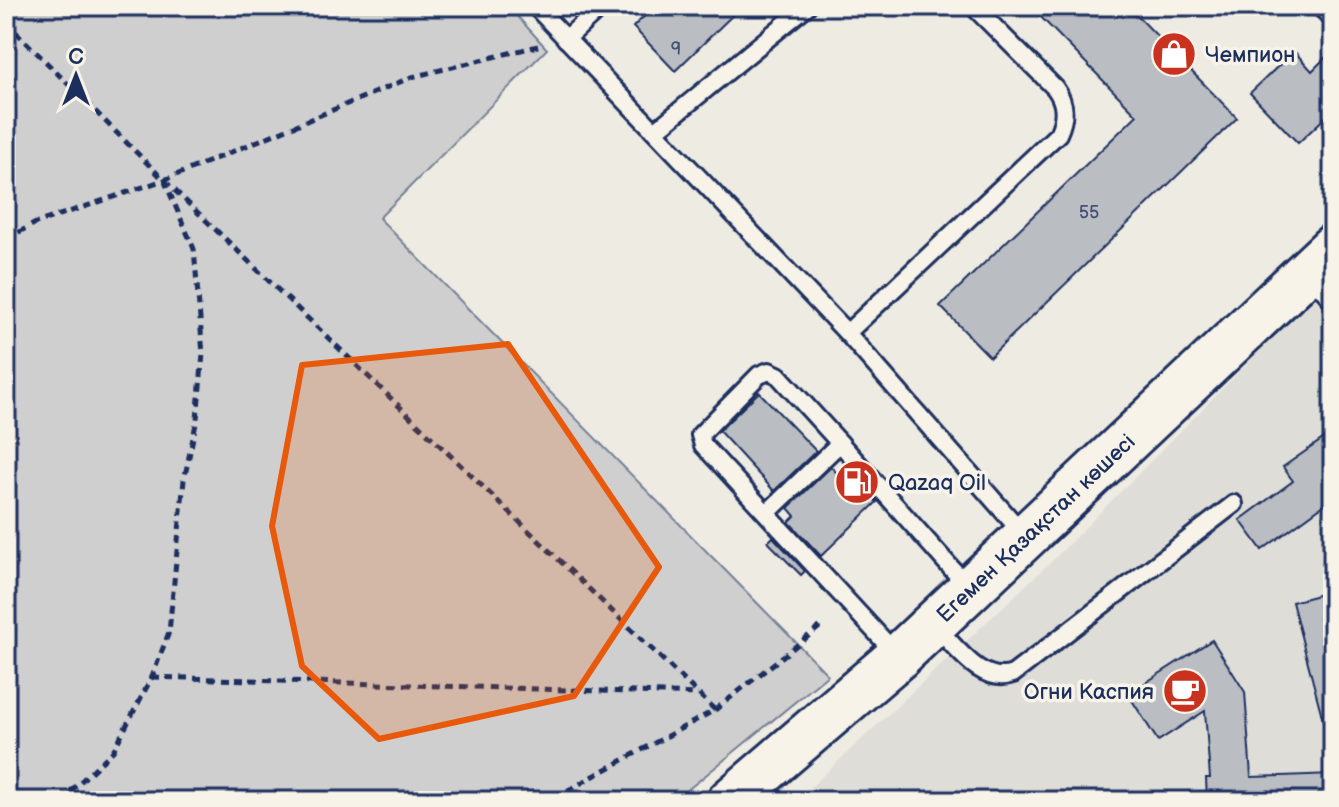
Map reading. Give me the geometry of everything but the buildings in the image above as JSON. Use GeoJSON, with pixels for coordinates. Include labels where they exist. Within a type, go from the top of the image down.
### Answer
{"type":"FeatureCollection","features":[{"type":"Feature","properties":{"kind":"main road","name":"Егемен Қазақстан көшесі"},"geometry":{"type":"LineString","coordinates":[[730,801],[898,657],[1026,537],[1324,273]]}},
{"type":"Feature","properties":{"kind":"lane"},"geometry":{"type":"LineString","coordinates":[[535,6],[847,333],[1026,537]]}},
{"type":"Feature","properties":{"kind":"lane"},"geometry":{"type":"LineString","coordinates":[[566,39],[602,6]]}},
{"type":"Feature","properties":{"kind":"lane"},"geometry":{"type":"LineString","coordinates":[[655,131],[807,6]]}},
{"type":"Feature","properties":{"kind":"lane"},"geometry":{"type":"LineString","coordinates":[[847,333],[1058,134],[1063,122],[1061,97],[1055,88],[973,6]]}},
{"type":"Feature","properties":{"kind":"lane"},"geometry":{"type":"LineString","coordinates":[[1319,6],[1333,19]]}},
{"type":"Feature","properties":{"kind":"lane"},"geometry":{"type":"LineString","coordinates":[[898,657],[703,445],[700,435],[706,425],[759,375],[769,371],[778,375],[970,589]]}},
{"type":"Feature","properties":{"kind":"lane"},"geometry":{"type":"LineString","coordinates":[[767,513],[840,443]]}},
{"type":"Feature","properties":{"kind":"lane"},"geometry":{"type":"LineString","coordinates":[[933,624],[980,671],[1003,678],[1013,674],[1234,504]]}},
{"type":"Feature","properties":{"kind":"path"},"geometry":{"type":"LineString","coordinates":[[6,22],[164,180],[715,710]]}},
{"type":"Feature","properties":{"kind":"path"},"geometry":{"type":"LineString","coordinates":[[6,239],[36,223],[164,180],[412,77],[566,39]]}},
{"type":"Feature","properties":{"kind":"path"},"geometry":{"type":"LineString","coordinates":[[60,801],[113,751],[152,677],[169,632],[184,480],[197,419],[203,354],[194,249],[164,180]]}},
{"type":"Feature","properties":{"kind":"path"},"geometry":{"type":"LineString","coordinates":[[548,801],[715,710],[821,626]]}},
{"type":"Feature","properties":{"kind":"path"},"geometry":{"type":"LineString","coordinates":[[152,677],[699,694]]}},
{"type":"Feature","properties":{"kind":"highlighted area"},"geometry":{"type":"Polygon","coordinates":[[[508,344],[659,567],[574,696],[379,739],[302,666],[272,526],[302,365],[508,344]]]}},
{"type":"Feature","properties":{"kind":"shaded area"},"geometry":{"type":"Polygon","coordinates":[[[6,6],[508,6],[547,49],[379,218],[828,675],[674,801],[6,801],[6,6]]]}},
{"type":"Feature","properties":{"kind":"shaded area"},"geometry":{"type":"Polygon","coordinates":[[[1333,277],[1333,801],[796,801],[1055,558],[1333,277]]]}},
{"type":"Feature","properties":{"kind":"place","name":"Чемпион"},"geometry":{"type":"Point","coordinates":[1174,54]}},
{"type":"Feature","properties":{"kind":"place","name":"Qazaq Oil"},"geometry":{"type":"Point","coordinates":[857,482]}},
{"type":"Feature","properties":{"kind":"place","name":"Огни Каспия"},"geometry":{"type":"Point","coordinates":[1185,691]}}]}
